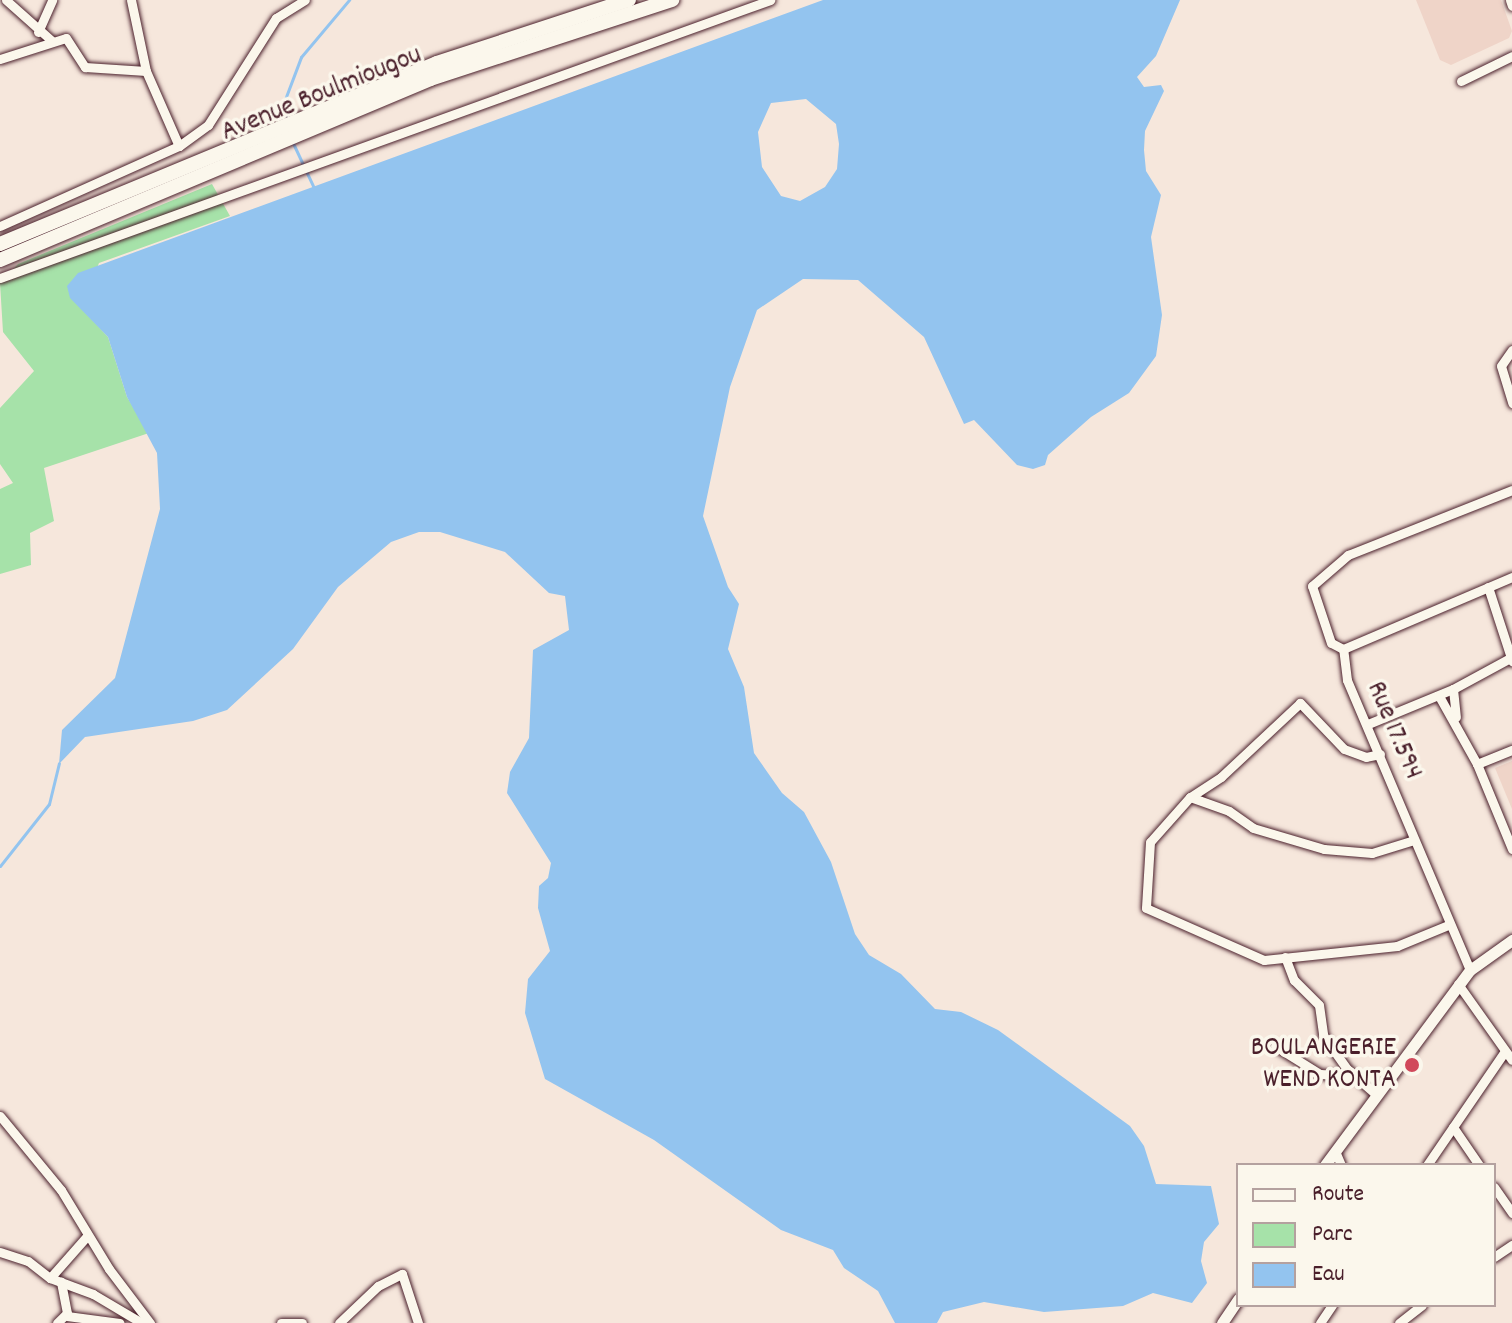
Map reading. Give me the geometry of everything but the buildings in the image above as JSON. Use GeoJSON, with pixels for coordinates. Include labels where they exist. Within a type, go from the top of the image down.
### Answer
{"type":"FeatureCollection","features":[{"type":"Feature","properties":{"kind":"highway","name":"Avenue Boulmiougou"},"geometry":{"type":"LineString","coordinates":[[0,244],[316,118],[449,58],[629,0]]}},
{"type":"Feature","properties":{"kind":"highway","name":"Avenue Boulmiougou"},"geometry":{"type":"LineString","coordinates":[[316,118],[672,0]]}},
{"type":"Feature","properties":{"kind":"highway","name":"Avenue Boulmiougou"},"geometry":{"type":"LineString","coordinates":[[0,260],[250,145]]}},
{"type":"Feature","properties":{"kind":"street"},"geometry":{"type":"LineString","coordinates":[[6,0],[38,32],[52,41]]}},
{"type":"Feature","properties":{"kind":"street"},"geometry":{"type":"LineString","coordinates":[[38,32],[52,0]]}},
{"type":"Feature","properties":{"kind":"street"},"geometry":{"type":"LineString","coordinates":[[131,0],[146,71],[179,146]]}},
{"type":"Feature","properties":{"kind":"street"},"geometry":{"type":"LineString","coordinates":[[0,226],[179,146],[218,115],[276,18],[305,0]]}},
{"type":"Feature","properties":{"kind":"street"},"geometry":{"type":"LineString","coordinates":[[0,278],[770,0]]}},
{"type":"Feature","properties":{"kind":"street"},"geometry":{"type":"LineString","coordinates":[[1510,0],[1512,6]]}},
{"type":"Feature","properties":{"kind":"street"},"geometry":{"type":"LineString","coordinates":[[0,59],[52,41],[69,39],[85,67],[146,71]]}},
{"type":"Feature","properties":{"kind":"street"},"geometry":{"type":"LineString","coordinates":[[1461,81],[1512,56]]}},
{"type":"Feature","properties":{"kind":"street"},"geometry":{"type":"LineString","coordinates":[[1509,351],[1501,366],[1512,403]]}},
{"type":"Feature","properties":{"kind":"street","name":"Rue 17.594"},"geometry":{"type":"LineString","coordinates":[[1470,970],[1448,925],[1368,724],[1347,680],[1343,649],[1331,643],[1312,592],[1324,571],[1348,555],[1512,490]]}},
{"type":"Feature","properties":{"kind":"street"},"geometry":{"type":"LineString","coordinates":[[1343,649],[1512,577]]}},
{"type":"Feature","properties":{"kind":"street"},"geometry":{"type":"LineString","coordinates":[[1368,724],[1439,696],[1511,660],[1488,587]]}},
{"type":"Feature","properties":{"kind":"street"},"geometry":{"type":"LineString","coordinates":[[1453,689],[1456,721]]}},
{"type":"Feature","properties":{"kind":"street"},"geometry":{"type":"LineString","coordinates":[[1439,696],[1456,721],[1477,764],[1512,849]]}},
{"type":"Feature","properties":{"kind":"street"},"geometry":{"type":"LineString","coordinates":[[1380,754],[1366,757],[1344,749],[1300,703],[1221,777],[1190,797],[1150,842],[1146,908],[1177,924],[1209,931],[1246,954],[1264,960],[1397,946],[1448,925]]}},
{"type":"Feature","properties":{"kind":"street"},"geometry":{"type":"LineString","coordinates":[[1477,764],[1512,750]]}},
{"type":"Feature","properties":{"kind":"street"},"geometry":{"type":"LineString","coordinates":[[1190,797],[1229,811],[1253,828],[1324,849],[1372,853],[1414,840]]}},
{"type":"Feature","properties":{"kind":"street"},"geometry":{"type":"LineString","coordinates":[[1326,1163],[1458,984],[1470,970],[1512,940]]}},
{"type":"Feature","properties":{"kind":"street"},"geometry":{"type":"LineString","coordinates":[[1285,957],[1294,980],[1319,1005],[1323,1035],[1354,1076],[1377,1095]]}},
{"type":"Feature","properties":{"kind":"street"},"geometry":{"type":"LineString","coordinates":[[1458,984],[1512,1060]]}},
{"type":"Feature","properties":{"kind":"street"},"geometry":{"type":"LineString","coordinates":[[1275,1046],[1320,1074],[1354,1076]]}},
{"type":"Feature","properties":{"kind":"street"},"geometry":{"type":"LineString","coordinates":[[1428,1163],[1505,1051]]}},
{"type":"Feature","properties":{"kind":"street"},"geometry":{"type":"LineString","coordinates":[[0,1116],[61,1190],[87,1236],[150,1323]]}},
{"type":"Feature","properties":{"kind":"street"},"geometry":{"type":"LineString","coordinates":[[1453,1127],[1478,1163]]}},
{"type":"Feature","properties":{"kind":"street"},"geometry":{"type":"LineString","coordinates":[[1335,1151],[1340,1163]]}},
{"type":"Feature","properties":{"kind":"street"},"geometry":{"type":"LineString","coordinates":[[1496,1190],[1512,1213]]}},
{"type":"Feature","properties":{"kind":"street"},"geometry":{"type":"LineString","coordinates":[[50,1278],[87,1236]]}},
{"type":"Feature","properties":{"kind":"street"},"geometry":{"type":"LineString","coordinates":[[0,1252],[50,1278],[122,1308],[142,1323]]}},
{"type":"Feature","properties":{"kind":"street"},"geometry":{"type":"LineString","coordinates":[[0,1260],[11,1256]]}},
{"type":"Feature","properties":{"kind":"street"},"geometry":{"type":"LineString","coordinates":[[339,1323],[378,1286],[402,1274],[407,1277],[418,1323]]}},
{"type":"Feature","properties":{"kind":"street"},"geometry":{"type":"LineString","coordinates":[[61,1282],[67,1316]]}},
{"type":"Feature","properties":{"kind":"street"},"geometry":{"type":"LineString","coordinates":[[1222,1323],[1236,1302]]}},
{"type":"Feature","properties":{"kind":"street"},"geometry":{"type":"LineString","coordinates":[[1399,1323],[1419,1307]]}},
{"type":"Feature","properties":{"kind":"street"},"geometry":{"type":"LineString","coordinates":[[57,1323],[67,1316],[120,1323]]}},
{"type":"Feature","properties":{"kind":"street"},"geometry":{"type":"LineString","coordinates":[[281,1323],[302,1323]]}},
{"type":"Feature","properties":{"kind":"shaded area"},"geometry":{"type":"Polygon","coordinates":[[[1416,0],[1501,0],[1512,31],[1509,38],[1451,65],[1440,60],[1416,0]]]}},
{"type":"Feature","properties":{"kind":"shaded area"},"geometry":{"type":"Polygon","coordinates":[[[1512,761],[1512,809],[1495,768],[1512,761]]]}},
{"type":"Feature","properties":{"kind":"green space"},"geometry":{"type":"Polygon","coordinates":[[[212,184],[230,216],[99,263],[81,308],[108,337],[127,397],[149,433],[44,468],[54,521],[30,533],[31,565],[0,574],[0,489],[13,483],[0,464],[0,408],[34,371],[3,332],[0,283],[18,264],[212,184]]]}},
{"type":"Feature","properties":{"kind":"water"},"geometry":{"type":"Polygon","coordinates":[[[823,0],[1180,0],[1156,56],[1137,77],[1144,87],[1161,85],[1164,91],[1145,131],[1144,150],[1146,171],[1161,195],[1151,237],[1162,315],[1156,356],[1129,393],[1091,417],[1048,455],[1045,465],[1033,469],[1017,465],[974,420],[964,424],[924,337],[858,280],[803,279],[757,310],[730,387],[703,516],[728,587],[739,604],[728,649],[744,687],[754,753],[782,793],[804,812],[831,862],[855,934],[869,955],[901,974],[935,1009],[961,1012],[998,1030],[1130,1126],[1144,1146],[1156,1184],[1211,1186],[1219,1224],[1204,1242],[1201,1261],[1207,1283],[1192,1303],[1153,1293],[1123,1306],[1044,1312],[984,1302],[943,1312],[937,1323],[895,1323],[878,1291],[844,1268],[833,1250],[781,1230],[654,1140],[545,1079],[525,1013],[528,979],[550,951],[538,908],[539,886],[548,878],[551,863],[507,793],[510,772],[529,738],[533,650],[569,630],[565,596],[549,593],[505,552],[440,532],[419,532],[391,542],[338,587],[293,649],[227,710],[193,721],[85,737],[59,764],[62,730],[115,678],[160,509],[157,453],[127,397],[108,337],[70,298],[67,286],[78,273],[823,0]],[[806,99],[771,103],[758,132],[762,167],[781,196],[800,201],[825,187],[837,169],[839,144],[836,124],[806,99]]]}},
{"type":"Feature","properties":{"kind":"waterway"},"geometry":{"type":"LineString","coordinates":[[287,118],[284,102],[301,57],[349,0]]}},
{"type":"Feature","properties":{"kind":"waterway"},"geometry":{"type":"LineString","coordinates":[[292,141],[314,188]]}},
{"type":"Feature","properties":{"kind":"waterway"},"geometry":{"type":"LineString","coordinates":[[0,866],[49,804],[59,763]]}},
{"type":"Feature","properties":{"kind":"place","name":"BOULANGERIE WEND KONTA"},"geometry":{"type":"Point","coordinates":[1412,1065]}}]}
